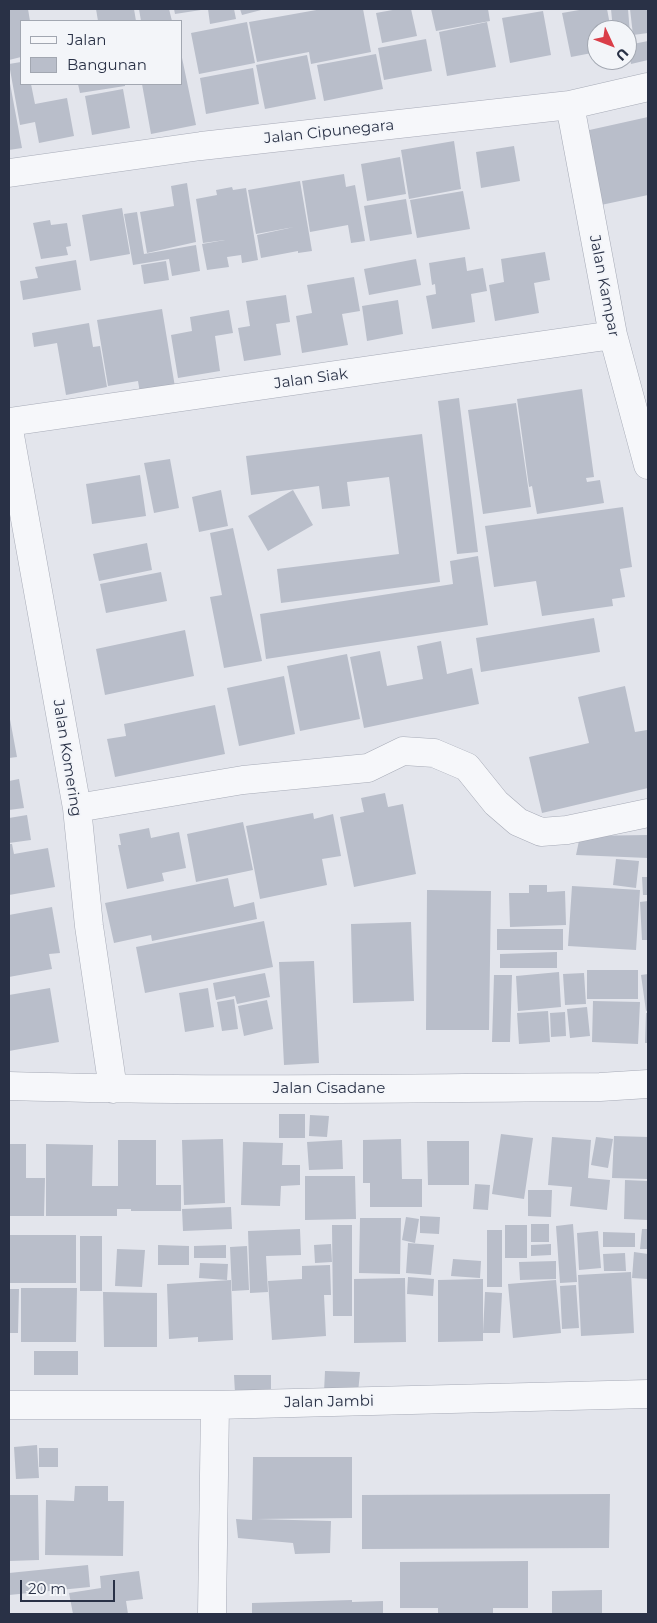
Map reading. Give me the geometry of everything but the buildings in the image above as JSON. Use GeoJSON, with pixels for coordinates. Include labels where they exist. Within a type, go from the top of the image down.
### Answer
{"type":"FeatureCollection","features":[{"type":"Feature","properties":{"kind":"street","name":"Jalan Cipunegara"},"geometry":{"type":"LineString","coordinates":[[9,173],[201,146],[570,105],[648,87]]}},
{"type":"Feature","properties":{"kind":"street","name":"Jalan Kampar"},"geometry":{"type":"LineString","coordinates":[[570,105],[613,335],[648,465]]}},
{"type":"Feature","properties":{"kind":"street","name":"Jalan Siak"},"geometry":{"type":"LineString","coordinates":[[9,422],[613,335]]}},
{"type":"Feature","properties":{"kind":"street","name":"Jalan Komering"},"geometry":{"type":"LineString","coordinates":[[9,430],[77,808],[89,926],[113,1089]]}},
{"type":"Feature","properties":{"kind":"street"},"geometry":{"type":"LineString","coordinates":[[77,808],[243,780],[368,768],[403,751],[434,753],[467,767],[496,803],[518,822],[541,832],[567,830],[648,813]]}},
{"type":"Feature","properties":{"kind":"street","name":"Jalan Cisadane"},"geometry":{"type":"LineString","coordinates":[[9,1086],[243,1090],[600,1087],[648,1084]]}},
{"type":"Feature","properties":{"kind":"street","name":"Jalan Jambi"},"geometry":{"type":"LineString","coordinates":[[9,1405],[215,1405],[648,1394]]}},
{"type":"Feature","properties":{"kind":"street"},"geometry":{"type":"LineString","coordinates":[[212,1614],[215,1405]]}}]}
